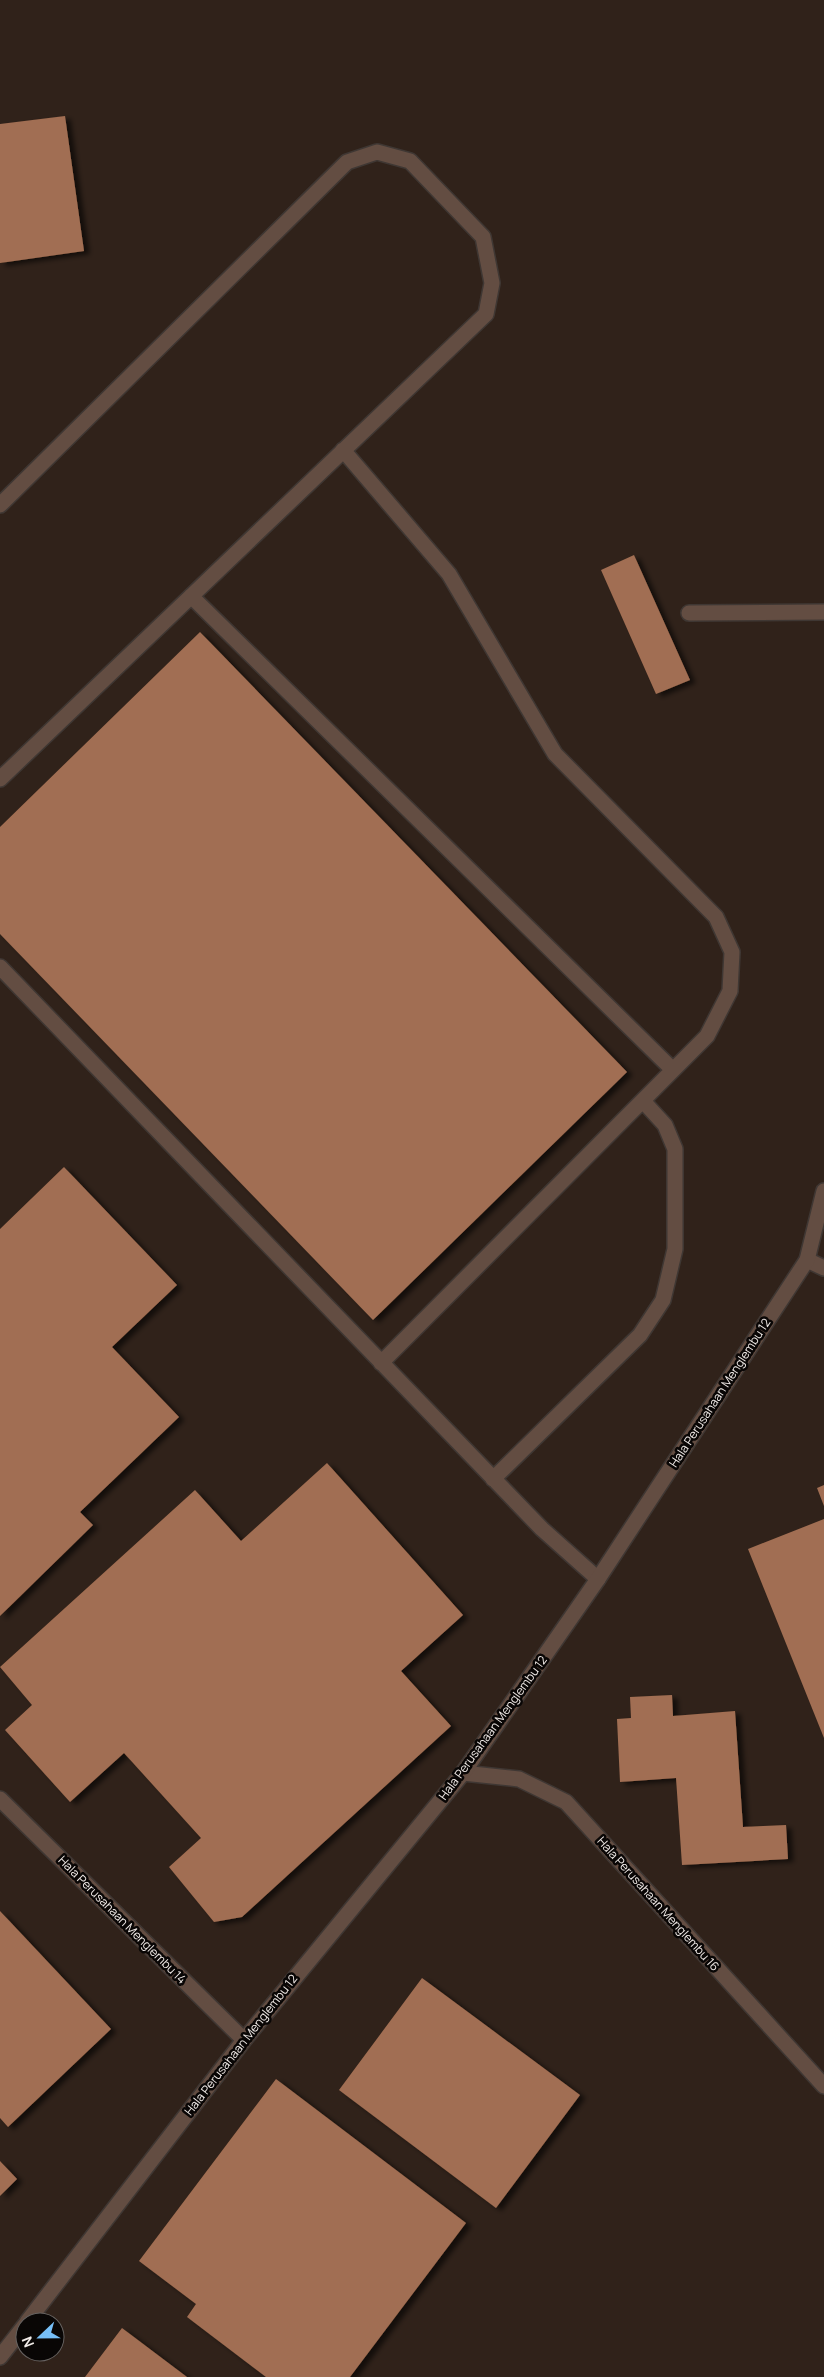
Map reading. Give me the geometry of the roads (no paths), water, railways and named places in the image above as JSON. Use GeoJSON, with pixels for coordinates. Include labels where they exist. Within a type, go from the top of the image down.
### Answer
{"type":"FeatureCollection","features":[{"type":"Feature","properties":{"kind":"street"},"geometry":{"type":"LineString","coordinates":[[0,505],[346,162],[377,152],[410,161],[483,237],[492,283],[486,314],[0,778]]}},
{"type":"Feature","properties":{"kind":"street"},"geometry":{"type":"LineString","coordinates":[[343,450],[449,574],[555,754],[716,917],[732,952],[730,991],[707,1036],[381,1363]]}},
{"type":"Feature","properties":{"kind":"street"},"geometry":{"type":"LineString","coordinates":[[191,596],[674,1070]]}},
{"type":"Feature","properties":{"kind":"street"},"geometry":{"type":"LineString","coordinates":[[689,613],[824,612]]}},
{"type":"Feature","properties":{"kind":"street"},"geometry":{"type":"LineString","coordinates":[[0,967],[493,1479],[542,1529],[598,1579]]}},
{"type":"Feature","properties":{"kind":"street"},"geometry":{"type":"LineString","coordinates":[[493,1479],[640,1335],[663,1300],[675,1249],[675,1149],[664,1125],[643,1101]]}},
{"type":"Feature","properties":{"kind":"street","name":"Hala Perusahaan Menglembu 12"},"geometry":{"type":"LineString","coordinates":[[34,2312],[244,2040],[463,1773],[598,1579],[807,1260],[824,1191]]}},
{"type":"Feature","properties":{"kind":"street"},"geometry":{"type":"LineString","coordinates":[[807,1260],[824,1268]]}},
{"type":"Feature","properties":{"kind":"street","name":"Hala Perusahaan Menglembu 16"},"geometry":{"type":"LineString","coordinates":[[463,1773],[520,1779],[566,1802],[824,2086]]}},
{"type":"Feature","properties":{"kind":"street","name":"Hala Perusahaan Menglembu 14"},"geometry":{"type":"LineString","coordinates":[[0,1799],[244,2040]]}},
{"type":"Feature","properties":{"kind":"street","name":"Hala Perusahaan Menglembu 12"},"geometry":{"type":"LineString","coordinates":[[0,2357],[15,2337]]}}]}
